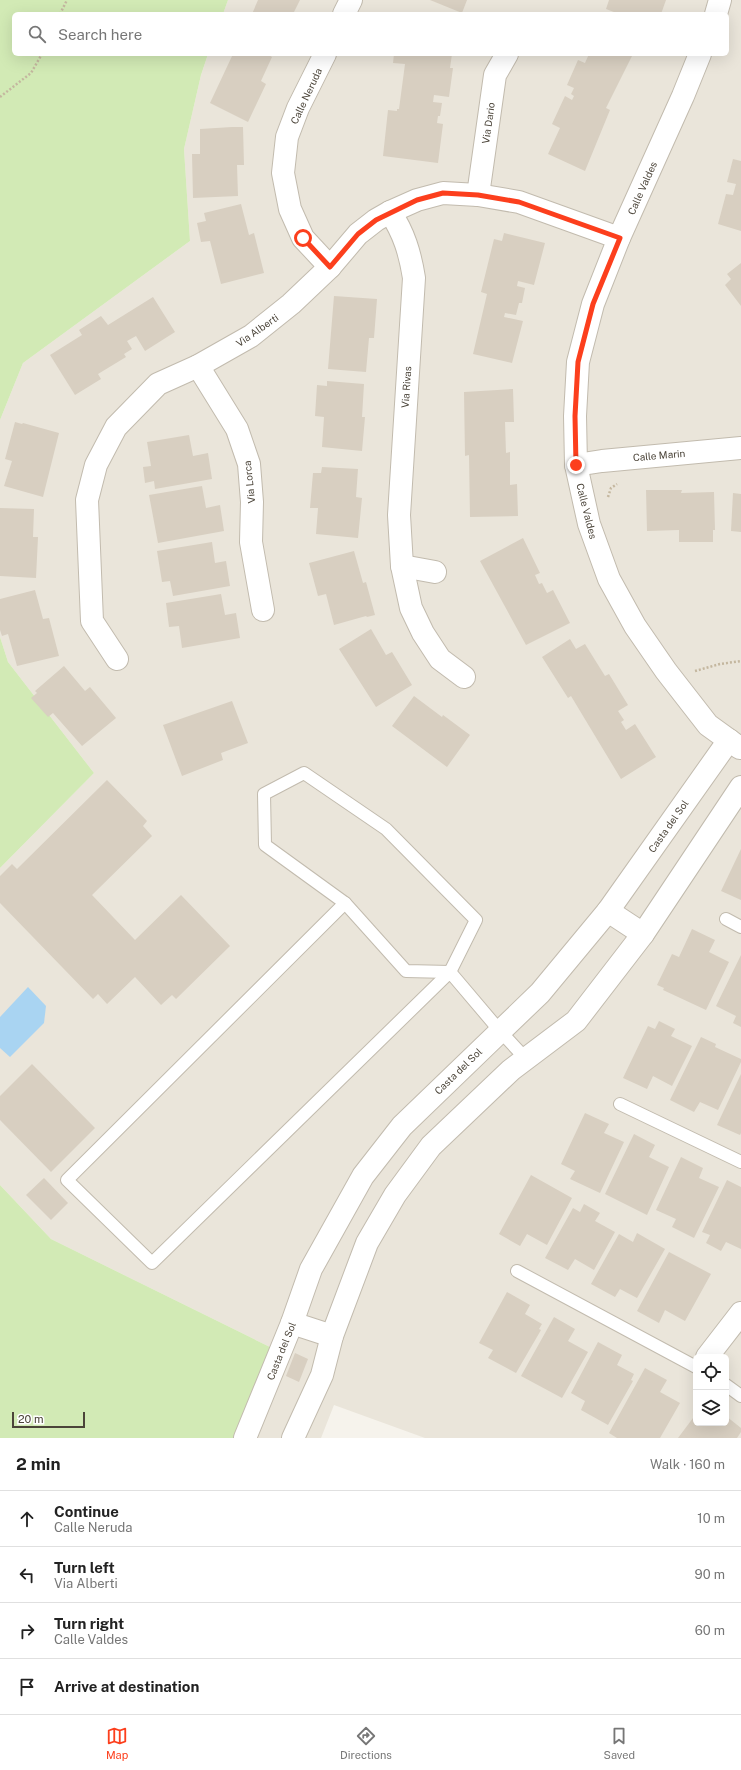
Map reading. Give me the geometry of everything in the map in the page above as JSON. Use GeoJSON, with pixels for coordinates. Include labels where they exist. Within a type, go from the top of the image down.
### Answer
{"type":"FeatureCollection","features":[{"type":"Feature","properties":{"kind":"street"},"geometry":{"type":"LineString","coordinates":[[345,12],[351,0]]}},
{"type":"Feature","properties":{"kind":"street"},"geometry":{"type":"LineString","coordinates":[[717,12],[720,0]]}},
{"type":"Feature","properties":{"kind":"street","name":"Calle Neruda"},"geometry":{"type":"LineString","coordinates":[[324,56],[298,108],[287,137],[283,173],[290,209],[303,238],[330,267]]}},
{"type":"Feature","properties":{"kind":"street","name":"Via Dario"},"geometry":{"type":"LineString","coordinates":[[478,195],[495,75],[506,56]]}},
{"type":"Feature","properties":{"kind":"street","name":"Calle Valdes"},"geometry":{"type":"LineString","coordinates":[[699,56],[593,304],[578,362],[575,416],[576,465],[589,524],[608,579],[635,626],[666,671],[708,725],[735,745]]}},
{"type":"Feature","properties":{"kind":"street","name":"Via Alberti"},"geometry":{"type":"LineString","coordinates":[[117,659],[92,621],[88,500],[96,465],[116,427],[158,384],[198,366],[251,336],[291,304],[330,267],[358,234],[376,220],[417,200],[443,193],[478,195],[519,202],[620,238]]}},
{"type":"Feature","properties":{"kind":"street","name":"Via Rivas"},"geometry":{"type":"LineString","coordinates":[[390,212],[399,225],[410,255],[414,278],[399,515],[402,566],[411,608],[423,633],[440,659],[464,677]]}},
{"type":"Feature","properties":{"kind":"street","name":"Via Lorca"},"geometry":{"type":"LineString","coordinates":[[198,366],[237,429],[249,464],[252,502],[252,542],[263,610]]}},
{"type":"Feature","properties":{"kind":"street","name":"Calle Marin"},"geometry":{"type":"LineString","coordinates":[[576,465],[602,460],[741,448]]}},
{"type":"Feature","properties":{"kind":"street"},"geometry":{"type":"LineString","coordinates":[[402,566],[435,572]]}},
{"type":"Feature","properties":{"kind":"street","name":"Casta del Sol"},"geometry":{"type":"LineString","coordinates":[[247,1437],[292,1323],[311,1269],[334,1224],[363,1176],[402,1126],[540,993],[608,911],[735,745]]}},
{"type":"Feature","properties":{"kind":"street"},"geometry":{"type":"LineString","coordinates":[[293,1438],[322,1375],[332,1336],[367,1243],[395,1195],[431,1146],[511,1070],[576,1020],[643,934],[741,787]]}},
{"type":"Feature","properties":{"kind":"street"},"geometry":{"type":"LineString","coordinates":[[608,911],[643,934]]}},
{"type":"Feature","properties":{"kind":"street"},"geometry":{"type":"LineString","coordinates":[[709,1354],[741,1313]]}},
{"type":"Feature","properties":{"kind":"street"},"geometry":{"type":"LineString","coordinates":[[292,1323],[332,1336]]}},
{"type":"Feature","properties":{"kind":"lane"},"geometry":{"type":"LineString","coordinates":[[345,903],[67,1180],[152,1263],[450,972],[476,920],[386,829],[304,773],[264,794],[265,845],[345,903],[406,971],[450,972],[500,1032],[526,1059]]}},
{"type":"Feature","properties":{"kind":"lane"},"geometry":{"type":"LineString","coordinates":[[726,920],[741,927]]}},
{"type":"Feature","properties":{"kind":"lane"},"geometry":{"type":"LineString","coordinates":[[620,1104],[741,1162]]}},
{"type":"Feature","properties":{"kind":"lane"},"geometry":{"type":"LineString","coordinates":[[517,1271],[693,1365]]}},
{"type":"Feature","properties":{"kind":"lane"},"geometry":{"type":"LineString","coordinates":[[729,1387],[741,1396]]}},
{"type":"Feature","properties":{"kind":"path"},"geometry":{"type":"LineString","coordinates":[[61,12],[67,0]]}},
{"type":"Feature","properties":{"kind":"path"},"geometry":{"type":"LineString","coordinates":[[0,97],[31,73],[41,56]]}},
{"type":"Feature","properties":{"kind":"path"},"geometry":{"type":"LineString","coordinates":[[606,500],[611,488],[618,483]]}},
{"type":"Feature","properties":{"kind":"path"},"geometry":{"type":"LineString","coordinates":[[698,677],[693,672],[720,664],[741,661]]}},
{"type":"Feature","properties":{"kind":"shaded area"},"geometry":{"type":"Polygon","coordinates":[[[228,0],[741,0],[741,1438],[425,1438],[334,1405],[321,1438],[236,1438],[274,1349],[51,1239],[0,1185],[0,868],[94,773],[8,662],[0,637],[0,420],[23,363],[190,241],[184,149],[201,75],[207,56],[729,56],[729,12],[224,12],[228,0]]]}},
{"type":"Feature","properties":{"kind":"green space"},"geometry":{"type":"Polygon","coordinates":[[[0,0],[228,0],[224,12],[12,12],[12,56],[207,56],[201,75],[184,149],[190,241],[23,363],[0,420],[0,0]]]}},
{"type":"Feature","properties":{"kind":"green space"},"geometry":{"type":"Polygon","coordinates":[[[0,637],[8,662],[94,773],[0,868],[0,637]]]}},
{"type":"Feature","properties":{"kind":"green space"},"geometry":{"type":"Polygon","coordinates":[[[0,1185],[51,1239],[274,1349],[236,1438],[0,1438],[0,1185]]]}},
{"type":"Feature","properties":{"kind":"water"},"geometry":{"type":"Polygon","coordinates":[[[28,987],[46,1006],[44,1023],[10,1057],[0,1048],[0,1017],[28,987]]]}},
{"type":"Feature","properties":{"kind":"building"},"geometry":{"type":"Polygon","coordinates":[[[258,0],[300,0],[294,12],[253,12],[258,0]]]}},
{"type":"Feature","properties":{"kind":"building"},"geometry":{"type":"Polygon","coordinates":[[[430,0],[467,0],[462,12],[430,0]]]}},
{"type":"Feature","properties":{"kind":"building"},"geometry":{"type":"Polygon","coordinates":[[[609,0],[666,0],[662,12],[614,12],[606,9],[609,0]]]}},
{"type":"Feature","properties":{"kind":"building"},"geometry":{"type":"Polygon","coordinates":[[[232,56],[272,57],[261,81],[266,84],[248,122],[210,103],[232,56]]]}},
{"type":"Feature","properties":{"kind":"building"},"geometry":{"type":"Polygon","coordinates":[[[394,56],[452,56],[450,68],[453,68],[449,97],[434,95],[433,102],[442,103],[440,116],[438,116],[437,123],[443,124],[438,163],[383,156],[388,110],[397,111],[397,109],[399,109],[405,64],[393,63],[394,56]]]}},
{"type":"Feature","properties":{"kind":"building"},"geometry":{"type":"Polygon","coordinates":[[[588,56],[632,56],[606,108],[610,110],[585,171],[548,154],[560,128],[552,124],[565,96],[572,100],[574,96],[571,94],[574,88],[567,85],[578,60],[585,63],[588,56]]]}},
{"type":"Feature","properties":{"kind":"building"},"geometry":{"type":"Polygon","coordinates":[[[243,127],[244,165],[237,165],[238,196],[193,198],[192,154],[200,154],[200,129],[243,127]]]}},
{"type":"Feature","properties":{"kind":"building"},"geometry":{"type":"Polygon","coordinates":[[[733,159],[741,161],[741,231],[718,224],[726,194],[733,195],[736,184],[727,182],[733,159]]]}},
{"type":"Feature","properties":{"kind":"building"},"geometry":{"type":"Polygon","coordinates":[[[241,204],[249,235],[254,233],[264,273],[221,284],[210,241],[201,242],[197,223],[206,221],[204,213],[241,204]]]}},
{"type":"Feature","properties":{"kind":"building"},"geometry":{"type":"Polygon","coordinates":[[[504,233],[545,243],[534,285],[518,281],[517,286],[525,288],[522,303],[519,303],[516,315],[505,313],[504,317],[523,321],[512,363],[473,354],[487,294],[481,292],[494,239],[502,241],[504,233]]]}},
{"type":"Feature","properties":{"kind":"building"},"geometry":{"type":"Polygon","coordinates":[[[741,263],[741,306],[725,285],[731,279],[727,274],[741,263]]]}},
{"type":"Feature","properties":{"kind":"building"},"geometry":{"type":"Polygon","coordinates":[[[334,296],[377,299],[374,338],[369,338],[366,372],[328,369],[334,296]]]}},
{"type":"Feature","properties":{"kind":"building"},"geometry":{"type":"Polygon","coordinates":[[[153,297],[175,332],[145,351],[136,336],[127,341],[132,349],[124,354],[126,357],[98,374],[101,379],[75,395],[50,355],[82,335],[79,330],[101,316],[108,325],[153,297]]]}},
{"type":"Feature","properties":{"kind":"building"},"geometry":{"type":"Polygon","coordinates":[[[327,381],[364,384],[362,417],[365,417],[362,451],[322,447],[324,417],[315,416],[317,385],[327,386],[327,381]]]}},
{"type":"Feature","properties":{"kind":"building"},"geometry":{"type":"Polygon","coordinates":[[[513,389],[514,422],[505,422],[506,453],[510,452],[510,485],[517,484],[518,516],[470,517],[469,455],[465,456],[464,392],[513,389]]]}},
{"type":"Feature","properties":{"kind":"building"},"geometry":{"type":"Polygon","coordinates":[[[15,422],[59,433],[43,497],[4,486],[12,461],[5,459],[15,422]]]}},
{"type":"Feature","properties":{"kind":"building"},"geometry":{"type":"Polygon","coordinates":[[[189,435],[193,456],[208,453],[212,479],[155,489],[154,481],[145,483],[143,467],[151,466],[147,442],[189,435]]]}},
{"type":"Feature","properties":{"kind":"building"},"geometry":{"type":"Polygon","coordinates":[[[322,467],[358,469],[356,497],[362,498],[358,538],[316,534],[318,508],[310,508],[313,473],[321,473],[322,467]]]}},
{"type":"Feature","properties":{"kind":"building"},"geometry":{"type":"Polygon","coordinates":[[[202,486],[206,508],[220,505],[224,531],[158,543],[149,495],[202,486]]]}},
{"type":"Feature","properties":{"kind":"building"},"geometry":{"type":"Polygon","coordinates":[[[646,490],[682,490],[681,493],[714,492],[715,530],[713,530],[713,542],[679,542],[679,530],[647,531],[646,490]]]}},
{"type":"Feature","properties":{"kind":"building"},"geometry":{"type":"Polygon","coordinates":[[[733,493],[741,494],[741,532],[731,531],[733,493]]]}},
{"type":"Feature","properties":{"kind":"building"},"geometry":{"type":"Polygon","coordinates":[[[0,508],[34,509],[33,537],[38,537],[36,578],[0,576],[0,508]]]}},
{"type":"Feature","properties":{"kind":"building"},"geometry":{"type":"Polygon","coordinates":[[[523,538],[540,573],[535,575],[539,584],[542,583],[547,593],[553,590],[570,623],[526,645],[480,561],[523,538]]]}},
{"type":"Feature","properties":{"kind":"building"},"geometry":{"type":"Polygon","coordinates":[[[212,542],[215,563],[226,561],[230,586],[173,596],[170,581],[162,582],[157,551],[212,542]]]}},
{"type":"Feature","properties":{"kind":"building"},"geometry":{"type":"Polygon","coordinates":[[[354,551],[363,583],[366,582],[375,615],[334,625],[326,594],[318,596],[309,563],[354,551]]]}},
{"type":"Feature","properties":{"kind":"building"},"geometry":{"type":"Polygon","coordinates":[[[35,590],[43,619],[49,618],[59,656],[17,666],[8,634],[2,636],[0,630],[0,599],[35,590]]]}},
{"type":"Feature","properties":{"kind":"building"},"geometry":{"type":"Polygon","coordinates":[[[221,594],[225,615],[236,613],[240,638],[182,648],[179,626],[169,627],[166,603],[221,594]]]}},
{"type":"Feature","properties":{"kind":"building"},"geometry":{"type":"Polygon","coordinates":[[[371,629],[386,655],[392,652],[412,685],[376,707],[339,649],[371,629]]]}},
{"type":"Feature","properties":{"kind":"building"},"geometry":{"type":"Polygon","coordinates":[[[570,639],[576,649],[585,644],[605,676],[609,674],[628,705],[618,711],[624,720],[621,722],[626,730],[635,724],[656,757],[621,779],[571,696],[568,698],[542,657],[570,639]]]}},
{"type":"Feature","properties":{"kind":"building"},"geometry":{"type":"Polygon","coordinates":[[[64,666],[85,691],[90,687],[116,718],[82,746],[53,713],[48,717],[31,698],[37,693],[35,691],[64,666]]]}},
{"type":"Feature","properties":{"kind":"building"},"geometry":{"type":"Polygon","coordinates":[[[414,696],[442,717],[443,715],[470,735],[447,767],[392,726],[414,696]]]}},
{"type":"Feature","properties":{"kind":"building"},"geometry":{"type":"Polygon","coordinates":[[[232,701],[248,743],[221,753],[223,760],[182,776],[163,725],[232,701]]]}},
{"type":"Feature","properties":{"kind":"building"},"geometry":{"type":"Polygon","coordinates":[[[107,780],[147,821],[143,826],[152,836],[92,895],[135,940],[181,895],[230,946],[176,999],[172,995],[161,1005],[135,977],[107,1004],[98,994],[93,999],[0,903],[0,876],[12,864],[17,869],[107,780]]]}},
{"type":"Feature","properties":{"kind":"building"},"geometry":{"type":"Polygon","coordinates":[[[741,849],[741,900],[721,891],[741,849]]]}},
{"type":"Feature","properties":{"kind":"building"},"geometry":{"type":"Polygon","coordinates":[[[692,929],[715,940],[709,952],[729,962],[706,1010],[663,990],[664,988],[657,985],[672,954],[679,957],[692,929]]]}},
{"type":"Feature","properties":{"kind":"building"},"geometry":{"type":"Polygon","coordinates":[[[741,955],[741,1027],[733,1023],[736,1016],[716,1006],[741,955]]]}},
{"type":"Feature","properties":{"kind":"building"},"geometry":{"type":"Polygon","coordinates":[[[659,1021],[675,1029],[671,1036],[692,1046],[672,1086],[653,1076],[647,1089],[623,1078],[648,1026],[655,1029],[659,1021]]]}},
{"type":"Feature","properties":{"kind":"building"},"geometry":{"type":"Polygon","coordinates":[[[701,1037],[716,1044],[715,1047],[741,1059],[741,1062],[718,1110],[700,1102],[694,1112],[670,1100],[701,1037]]]}},
{"type":"Feature","properties":{"kind":"building"},"geometry":{"type":"Polygon","coordinates":[[[32,1064],[95,1128],[51,1172],[0,1120],[0,1096],[32,1064]]]}},
{"type":"Feature","properties":{"kind":"building"},"geometry":{"type":"Polygon","coordinates":[[[741,1074],[741,1133],[740,1135],[717,1125],[741,1074]]]}},
{"type":"Feature","properties":{"kind":"building"},"geometry":{"type":"Polygon","coordinates":[[[585,1113],[609,1124],[604,1133],[624,1142],[600,1193],[570,1179],[575,1171],[561,1164],[585,1113]]]}},
{"type":"Feature","properties":{"kind":"building"},"geometry":{"type":"Polygon","coordinates":[[[634,1134],[655,1145],[649,1157],[669,1167],[647,1215],[605,1194],[634,1134]]]}},
{"type":"Feature","properties":{"kind":"building"},"geometry":{"type":"Polygon","coordinates":[[[681,1157],[703,1168],[699,1178],[719,1187],[694,1238],[672,1227],[676,1219],[656,1210],[681,1157]]]}},
{"type":"Feature","properties":{"kind":"building"},"geometry":{"type":"Polygon","coordinates":[[[531,1175],[572,1198],[547,1245],[527,1234],[520,1246],[499,1234],[531,1175]]]}},
{"type":"Feature","properties":{"kind":"building"},"geometry":{"type":"Polygon","coordinates":[[[44,1178],[68,1203],[51,1220],[26,1195],[44,1178]]]}},
{"type":"Feature","properties":{"kind":"building"},"geometry":{"type":"Polygon","coordinates":[[[727,1180],[741,1187],[741,1249],[726,1242],[721,1251],[706,1243],[710,1235],[702,1232],[727,1180]]]}},
{"type":"Feature","properties":{"kind":"building"},"geometry":{"type":"Polygon","coordinates":[[[584,1204],[600,1213],[595,1221],[615,1232],[594,1270],[575,1259],[568,1270],[545,1258],[573,1208],[580,1212],[584,1204]]]}},
{"type":"Feature","properties":{"kind":"building"},"geometry":{"type":"Polygon","coordinates":[[[637,1233],[665,1249],[637,1298],[620,1289],[615,1297],[591,1284],[619,1234],[633,1242],[637,1233]]]}},
{"type":"Feature","properties":{"kind":"building"},"geometry":{"type":"Polygon","coordinates":[[[669,1252],[711,1274],[685,1321],[665,1310],[659,1323],[637,1311],[669,1252]]]}},
{"type":"Feature","properties":{"kind":"building"},"geometry":{"type":"Polygon","coordinates":[[[507,1292],[530,1305],[525,1314],[542,1324],[539,1329],[541,1330],[516,1373],[488,1358],[493,1350],[479,1343],[507,1292]]]}},
{"type":"Feature","properties":{"kind":"building"},"geometry":{"type":"Polygon","coordinates":[[[554,1317],[575,1329],[568,1341],[588,1352],[562,1398],[521,1376],[554,1317]]]}},
{"type":"Feature","properties":{"kind":"building"},"geometry":{"type":"Polygon","coordinates":[[[598,1342],[622,1355],[617,1365],[634,1374],[631,1380],[633,1381],[608,1425],[581,1410],[585,1401],[571,1393],[598,1342]]]}},
{"type":"Feature","properties":{"kind":"building"},"geometry":{"type":"Polygon","coordinates":[[[295,1353],[308,1359],[299,1382],[286,1376],[295,1353]]]}},
{"type":"Feature","properties":{"kind":"building"},"geometry":{"type":"Polygon","coordinates":[[[645,1368],[667,1380],[660,1392],[680,1403],[660,1438],[617,1438],[609,1433],[645,1368]]]}},
{"type":"Feature","properties":{"kind":"building"},"geometry":{"type":"Polygon","coordinates":[[[693,1418],[693,1426],[729,1426],[729,1418],[741,1428],[741,1432],[737,1438],[678,1438],[693,1418]]]}},
{"type":"Feature","properties":{"kind":"route"},"geometry":{"type":"LineString","coordinates":[[303,238],[330,267],[358,234],[376,220],[417,200],[443,193],[478,195],[519,202],[620,238],[593,304],[578,362],[575,416],[576,465]]}}]}
